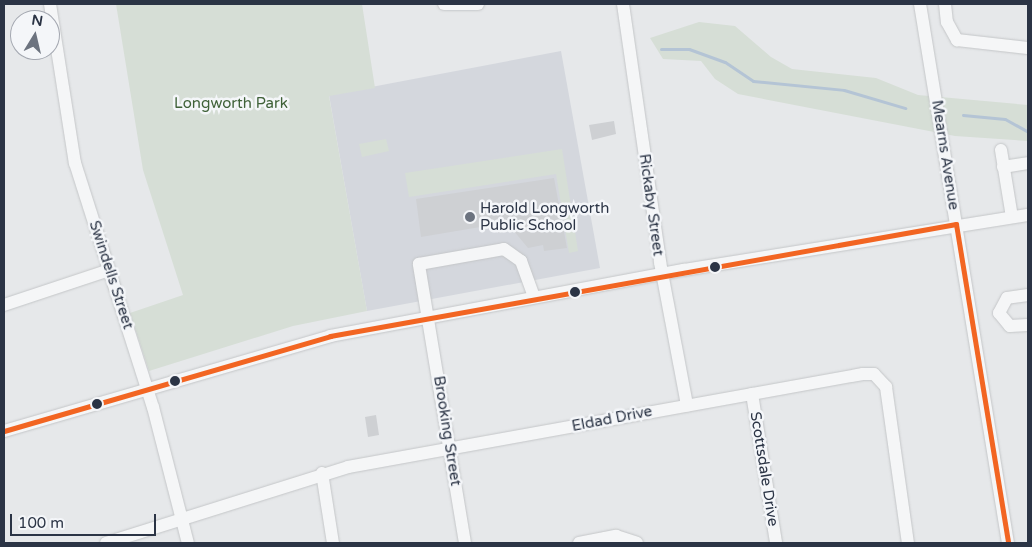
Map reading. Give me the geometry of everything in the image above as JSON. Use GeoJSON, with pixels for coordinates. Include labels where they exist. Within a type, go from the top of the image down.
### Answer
{"type":"FeatureCollection","features":[{"type":"Feature","properties":{"kind":"street","name":"Swindells Street"},"geometry":{"type":"LineString","coordinates":[[50,4],[70,144],[148,390],[184,518],[188,543]]}},
{"type":"Feature","properties":{"kind":"street"},"geometry":{"type":"LineString","coordinates":[[444,4],[478,4]]}},
{"type":"Feature","properties":{"kind":"street","name":"Rickaby Street"},"geometry":{"type":"LineString","coordinates":[[623,4],[662,274],[687,405]]}},
{"type":"Feature","properties":{"kind":"street","name":"Mearns Avenue"},"geometry":{"type":"LineString","coordinates":[[920,4],[1008,543]]}},
{"type":"Feature","properties":{"kind":"street"},"geometry":{"type":"LineString","coordinates":[[945,4],[948,22],[957,40],[1028,48]]}},
{"type":"Feature","properties":{"kind":"street"},"geometry":{"type":"LineString","coordinates":[[1001,150],[1012,217]]}},
{"type":"Feature","properties":{"kind":"street"},"geometry":{"type":"LineString","coordinates":[[1003,167],[1028,163]]}},
{"type":"Feature","properties":{"kind":"street"},"geometry":{"type":"LineString","coordinates":[[4,431],[148,390],[280,348],[534,297],[662,274],[956,224],[1028,215]]}},
{"type":"Feature","properties":{"kind":"street","name":"Brooking Street"},"geometry":{"type":"LineString","coordinates":[[465,543],[419,264],[504,249],[520,261],[534,297]]}},
{"type":"Feature","properties":{"kind":"street"},"geometry":{"type":"LineString","coordinates":[[4,305],[109,270]]}},
{"type":"Feature","properties":{"kind":"street"},"geometry":{"type":"LineString","coordinates":[[1028,295],[1007,298],[999,313],[1010,326],[1028,325]]}},
{"type":"Feature","properties":{"kind":"street","name":"Eldad Drive"},"geometry":{"type":"LineString","coordinates":[[106,543],[322,472],[687,405],[874,374],[886,388],[908,543]]}},
{"type":"Feature","properties":{"kind":"street","name":"Scottsdale Drive"},"geometry":{"type":"LineString","coordinates":[[752,394],[776,543]]}},
{"type":"Feature","properties":{"kind":"street"},"geometry":{"type":"LineString","coordinates":[[322,472],[332,543]]}},
{"type":"Feature","properties":{"kind":"street"},"geometry":{"type":"LineString","coordinates":[[579,543],[616,536],[637,543]]}},
{"type":"Feature","properties":{"kind":"shaded area","name":"Harold Longworth Public School"},"geometry":{"type":"Polygon","coordinates":[[[561,51],[600,268],[367,311],[329,95],[561,51]]]}},
{"type":"Feature","properties":{"kind":"green space","name":"Longworth Park"},"geometry":{"type":"Polygon","coordinates":[[[116,4],[362,4],[375,88],[329,96],[367,311],[293,326],[149,371],[130,313],[183,295],[143,170],[116,4]]]}},
{"type":"Feature","properties":{"kind":"green space"},"geometry":{"type":"Polygon","coordinates":[[[699,22],[735,26],[771,57],[792,69],[876,78],[918,95],[1028,105],[1028,141],[955,136],[738,94],[715,79],[701,61],[663,59],[650,38],[699,22]]]}},
{"type":"Feature","properties":{"kind":"green space"},"geometry":{"type":"Polygon","coordinates":[[[386,139],[389,151],[362,157],[359,144],[386,139]]]}},
{"type":"Feature","properties":{"kind":"green space"},"geometry":{"type":"Polygon","coordinates":[[[562,149],[578,251],[569,253],[556,174],[409,197],[405,173],[562,149]]]}},
{"type":"Feature","properties":{"kind":"building"},"geometry":{"type":"Polygon","coordinates":[[[614,121],[616,134],[592,140],[589,125],[614,121]]]}},
{"type":"Feature","properties":{"kind":"building"},"geometry":{"type":"Polygon","coordinates":[[[554,178],[567,248],[544,251],[543,245],[528,248],[513,230],[498,233],[498,224],[421,237],[416,199],[554,178]]]}},
{"type":"Feature","properties":{"kind":"building"},"geometry":{"type":"Polygon","coordinates":[[[376,415],[379,435],[368,437],[365,417],[376,415]]]}},
{"type":"Feature","properties":{"kind":"waterway"},"geometry":{"type":"LineString","coordinates":[[661,49],[689,49],[725,62],[753,81],[844,90],[905,108]]}},
{"type":"Feature","properties":{"kind":"waterway"},"geometry":{"type":"LineString","coordinates":[[963,115],[1005,119],[1028,132]]}},
{"type":"Feature","properties":{"kind":"transit line"},"geometry":{"type":"LineString","coordinates":[[956,224],[1008,543]]}},
{"type":"Feature","properties":{"kind":"transit line"},"geometry":{"type":"LineString","coordinates":[[4,431],[330,336],[956,224]]}},
{"type":"Feature","properties":{"kind":"place","name":"Harold Longworth Public School"},"geometry":{"type":"Point","coordinates":[470,217]}}]}
